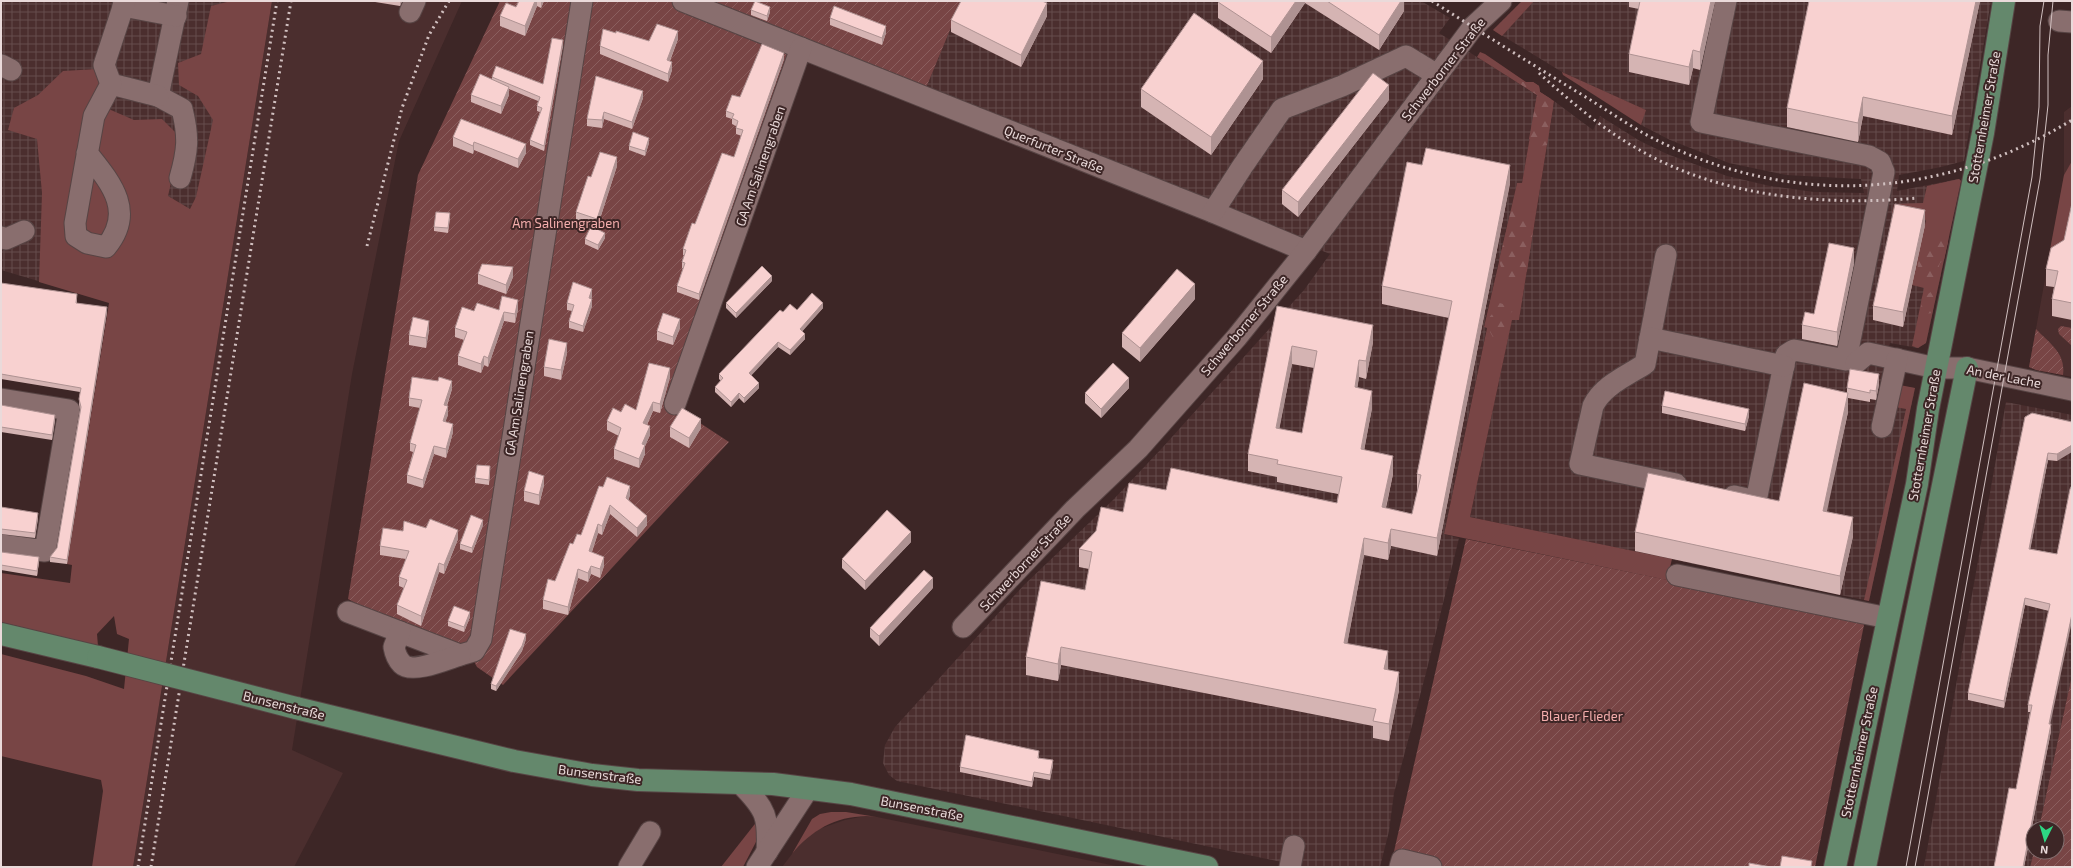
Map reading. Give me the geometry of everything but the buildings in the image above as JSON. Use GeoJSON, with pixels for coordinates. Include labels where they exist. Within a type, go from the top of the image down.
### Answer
{"type":"FeatureCollection","features":[{"type":"Feature","properties":{"kind":"main road","name":"Stotternheimer Straße"},"geometry":{"type":"LineString","coordinates":[[1835,867],[1917,484],[1936,368],[1983,133],[2004,1]]}},
{"type":"Feature","properties":{"kind":"main road"},"geometry":{"type":"LineString","coordinates":[[1865,867],[1968,368]]}},
{"type":"Feature","properties":{"kind":"main road","name":"Bunsenstraße"},"geometry":{"type":"LineString","coordinates":[[1,634],[98,657],[485,755],[592,775],[638,780],[773,784],[858,795],[962,823],[1207,867]]}},
{"type":"Feature","properties":{"kind":"street","name":"GA Am Salinengraben"},"geometry":{"type":"LineString","coordinates":[[400,632],[394,647],[397,657],[402,665],[413,669],[474,651],[481,639],[582,1]]}},
{"type":"Feature","properties":{"kind":"street"},"geometry":{"type":"LineString","coordinates":[[682,1],[801,48]]}},
{"type":"Feature","properties":{"kind":"street","name":"Schwerborner Straße"},"geometry":{"type":"LineString","coordinates":[[963,627],[1075,509],[1138,449],[1237,337],[1306,252],[1473,27],[1501,1]]}},
{"type":"Feature","properties":{"kind":"street"},"geometry":{"type":"LineString","coordinates":[[1726,1],[1701,122],[1869,156],[1875,158],[1882,165],[1884,176],[1851,362]]}},
{"type":"Feature","properties":{"kind":"street"},"geometry":{"type":"LineString","coordinates":[[87,152],[94,116],[111,84],[104,65],[124,3],[177,9],[158,96]]}},
{"type":"Feature","properties":{"kind":"street","name":"GA Am Salinengraben"},"geometry":{"type":"LineString","coordinates":[[675,404],[801,48]]}},
{"type":"Feature","properties":{"kind":"street","name":"Querfurter Straße"},"geometry":{"type":"LineString","coordinates":[[801,48],[1213,212],[1306,252]]}},
{"type":"Feature","properties":{"kind":"street"},"geometry":{"type":"LineString","coordinates":[[1213,212],[1282,109],[1342,86],[1406,56],[1437,75]]}},
{"type":"Feature","properties":{"kind":"street"},"geometry":{"type":"LineString","coordinates":[[111,84],[158,96],[182,109],[187,129],[187,153],[180,178]]}},
{"type":"Feature","properties":{"kind":"street"},"geometry":{"type":"LineString","coordinates":[[1,237],[6,239],[24,231]]}},
{"type":"Feature","properties":{"kind":"street"},"geometry":{"type":"LineString","coordinates":[[1666,255],[1645,364],[1596,399],[1593,406],[1580,464],[1695,488]]}},
{"type":"Feature","properties":{"kind":"street"},"geometry":{"type":"LineString","coordinates":[[1650,338],[1784,366]]}},
{"type":"Feature","properties":{"kind":"street","name":"An der Lache"},"geometry":{"type":"LineString","coordinates":[[1718,493],[1756,501],[1786,355],[1794,350],[1851,362],[1936,368],[1968,368],[2072,390]]}},
{"type":"Feature","properties":{"kind":"street"},"geometry":{"type":"LineString","coordinates":[[1882,427],[1896,364]]}},
{"type":"Feature","properties":{"kind":"street"},"geometry":{"type":"LineString","coordinates":[[1,399],[69,410],[46,551],[1,545]]}},
{"type":"Feature","properties":{"kind":"street"},"geometry":{"type":"LineString","coordinates":[[1677,575],[1888,618]]}},
{"type":"Feature","properties":{"kind":"street"},"geometry":{"type":"LineString","coordinates":[[348,612],[460,655]]}},
{"type":"Feature","properties":{"kind":"street"},"geometry":{"type":"LineString","coordinates":[[741,784],[763,809],[769,830],[762,860]]}},
{"type":"Feature","properties":{"kind":"street"},"geometry":{"type":"LineString","coordinates":[[762,860],[808,789]]}},
{"type":"Feature","properties":{"kind":"street"},"geometry":{"type":"LineString","coordinates":[[630,867],[650,832]]}},
{"type":"Feature","properties":{"kind":"street"},"geometry":{"type":"LineString","coordinates":[[1290,867],[1294,846]]}},
{"type":"Feature","properties":{"kind":"street"},"geometry":{"type":"LineString","coordinates":[[1400,867],[1402,860],[1431,867]]}},
{"type":"Feature","properties":{"kind":"shaded area"},"geometry":{"type":"Polygon","coordinates":[[[1,1],[238,1],[200,232],[109,302],[1,270],[1,1]]]}},
{"type":"Feature","properties":{"kind":"shaded area"},"geometry":{"type":"Polygon","coordinates":[[[272,1],[462,1],[399,141],[352,374],[292,750],[343,773],[294,867],[133,867],[272,1]]]}},
{"type":"Feature","properties":{"kind":"shaded area"},"geometry":{"type":"Polygon","coordinates":[[[962,1],[1421,1],[1450,18],[1439,33],[1537,95],[1522,184],[1517,183],[1484,326],[1487,327],[1444,534],[1459,538],[1426,673],[1394,793],[1389,831],[1380,867],[1305,867],[897,781],[889,775],[883,763],[885,745],[895,727],[1024,585],[1113,500],[1163,447],[1304,290],[1330,254],[926,88],[962,1]]]}},
{"type":"Feature","properties":{"kind":"shaded area"},"geometry":{"type":"Polygon","coordinates":[[[1522,1],[1991,1],[1964,161],[1899,175],[1897,191],[1959,179],[1961,181],[1926,343],[1918,348],[1890,343],[1881,384],[1915,388],[1869,601],[1470,517],[1512,319],[1519,320],[1554,101],[1593,130],[1600,116],[1640,141],[1667,154],[1727,176],[1770,186],[1814,192],[1864,193],[1861,179],[1786,175],[1729,163],[1670,140],[1641,125],[1645,110],[1562,72],[1493,30],[1522,1]]]}},
{"type":"Feature","properties":{"kind":"shaded area"},"geometry":{"type":"Polygon","coordinates":[[[2072,106],[2072,377],[2036,370],[2029,367],[2064,175],[2064,112],[2072,106]]]}},
{"type":"Feature","properties":{"kind":"shaded area"},"geometry":{"type":"Polygon","coordinates":[[[2006,402],[2072,415],[2072,675],[2041,820],[2025,820],[2025,860],[2032,860],[2030,867],[1924,867],[2006,402]]]}},
{"type":"Feature","properties":{"kind":"shaded area"},"geometry":{"type":"Polygon","coordinates":[[[860,817],[877,817],[1116,866],[782,867],[802,841],[819,829],[845,820],[860,817]]]}},
{"type":"Feature","properties":{"kind":"green space"},"geometry":{"type":"Polygon","coordinates":[[[231,1],[272,1],[133,867],[92,867],[103,791],[101,780],[1,756],[1,654],[86,676],[124,689],[129,639],[117,634],[114,616],[97,634],[98,646],[1,622],[1,573],[70,583],[72,565],[67,564],[109,303],[39,282],[42,193],[37,139],[8,130],[14,108],[38,95],[63,71],[97,69],[104,107],[134,120],[162,119],[181,138],[168,196],[190,209],[196,197],[213,120],[198,96],[179,85],[178,63],[201,54],[211,6],[231,1]]]}},
{"type":"Feature","properties":{"kind":"green space","name":"Am Salinengraben"},"geometry":{"type":"Polygon","coordinates":[[[500,1],[962,1],[926,88],[796,36],[668,402],[729,442],[503,685],[477,667],[467,648],[361,606],[348,599],[418,175],[500,1]]]}},
{"type":"Feature","properties":{"kind":"green space"},"geometry":{"type":"Polygon","coordinates":[[[1522,1],[1534,1],[1502,36],[1493,30],[1522,1]]]}},
{"type":"Feature","properties":{"kind":"green space"},"geometry":{"type":"Polygon","coordinates":[[[1480,52],[1526,82],[1533,82],[1539,86],[1540,92],[1554,101],[1519,320],[1512,320],[1470,517],[1672,559],[1667,580],[1444,534],[1487,328],[1484,327],[1517,183],[1522,183],[1537,95],[1477,57],[1480,52]]]}},
{"type":"Feature","properties":{"kind":"green space"},"geometry":{"type":"Polygon","coordinates":[[[1562,72],[1646,110],[1641,125],[1563,75],[1562,72]]]}},
{"type":"Feature","properties":{"kind":"green space"},"geometry":{"type":"Polygon","coordinates":[[[1517,82],[1533,82],[1539,86],[1540,92],[1551,99],[1548,102],[1553,107],[1547,145],[1539,146],[1529,139],[1537,95],[1517,82]]]}},
{"type":"Feature","properties":{"kind":"green space"},"geometry":{"type":"Polygon","coordinates":[[[2072,161],[2072,220],[2063,261],[2047,275],[2046,271],[2064,175],[2072,161]]]}},
{"type":"Feature","properties":{"kind":"green space"},"geometry":{"type":"Polygon","coordinates":[[[1959,179],[1961,181],[1926,343],[1918,348],[1912,346],[1924,288],[1912,285],[1926,220],[1892,213],[1894,204],[1923,203],[1927,186],[1959,179]]]}},
{"type":"Feature","properties":{"kind":"green space"},"geometry":{"type":"Polygon","coordinates":[[[1511,210],[1519,213],[1521,217],[1528,215],[1534,224],[1527,271],[1519,281],[1509,283],[1503,278],[1500,279],[1498,272],[1501,267],[1499,261],[1511,210]]]}},
{"type":"Feature","properties":{"kind":"green space"},"geometry":{"type":"Polygon","coordinates":[[[1943,239],[1948,242],[1944,260],[1940,263],[1935,278],[1929,281],[1926,279],[1925,274],[1919,274],[1919,258],[1923,249],[1932,250],[1938,241],[1943,239]]]}},
{"type":"Feature","properties":{"kind":"green space"},"geometry":{"type":"Polygon","coordinates":[[[1931,292],[1935,299],[1932,313],[1926,314],[1921,306],[1922,297],[1931,292]]]}},
{"type":"Feature","properties":{"kind":"green space"},"geometry":{"type":"Polygon","coordinates":[[[1496,302],[1510,306],[1513,311],[1508,315],[1508,323],[1502,339],[1494,339],[1490,332],[1487,320],[1493,313],[1494,303],[1496,302]]]}},
{"type":"Feature","properties":{"kind":"green space"},"geometry":{"type":"Polygon","coordinates":[[[2061,326],[2072,328],[2072,346],[2059,334],[2058,329],[2061,326]]]}},
{"type":"Feature","properties":{"kind":"green space"},"geometry":{"type":"Polygon","coordinates":[[[2036,329],[2056,349],[2062,361],[2063,375],[2036,370],[2029,367],[2036,329]]]}},
{"type":"Feature","properties":{"kind":"green space"},"geometry":{"type":"Polygon","coordinates":[[[1900,385],[1915,388],[1869,601],[1864,600],[1906,409],[1895,407],[1900,385]]]}},
{"type":"Feature","properties":{"kind":"green space","name":"Blauer Flieder"},"geometry":{"type":"Polygon","coordinates":[[[1466,539],[1865,620],[1815,867],[1431,867],[1392,860],[1466,539]]]}},
{"type":"Feature","properties":{"kind":"green space"},"geometry":{"type":"Polygon","coordinates":[[[2072,675],[2072,867],[2030,867],[2032,860],[2065,860],[2065,820],[2041,820],[2072,675]]]}},
{"type":"Feature","properties":{"kind":"green space"},"geometry":{"type":"Polygon","coordinates":[[[846,812],[877,817],[852,817],[829,824],[809,837],[792,854],[812,819],[820,814],[846,812]]]}},
{"type":"Feature","properties":{"kind":"green space"},"geometry":{"type":"Polygon","coordinates":[[[758,820],[757,840],[743,867],[721,867],[758,820]]]}},
{"type":"Feature","properties":{"kind":"tram line"},"geometry":{"type":"LineString","coordinates":[[1906,867],[2032,177],[2039,107],[2040,26],[2044,1]]}},
{"type":"Feature","properties":{"kind":"tram line"},"geometry":{"type":"LineString","coordinates":[[1915,867],[2040,179],[2048,105],[2048,55],[2053,1]]}},
{"type":"Feature","properties":{"kind":"railway"},"geometry":{"type":"LineString","coordinates":[[138,867],[277,1]]}},
{"type":"Feature","properties":{"kind":"railway"},"geometry":{"type":"LineString","coordinates":[[151,867],[291,1]]}},
{"type":"Feature","properties":{"kind":"railway"},"geometry":{"type":"LineString","coordinates":[[367,246],[402,108],[429,35],[449,1]]}},
{"type":"Feature","properties":{"kind":"railway"},"geometry":{"type":"LineString","coordinates":[[1432,1],[1658,141],[1720,166],[1771,179],[1822,185],[1874,185],[1925,178],[1975,165],[2024,145],[2072,120]]}},
{"type":"Feature","properties":{"kind":"railway"},"geometry":{"type":"LineString","coordinates":[[1539,73],[1590,116],[1631,145],[1676,168],[1709,180],[1743,189],[1813,199],[1849,201],[1918,198]]}}]}
